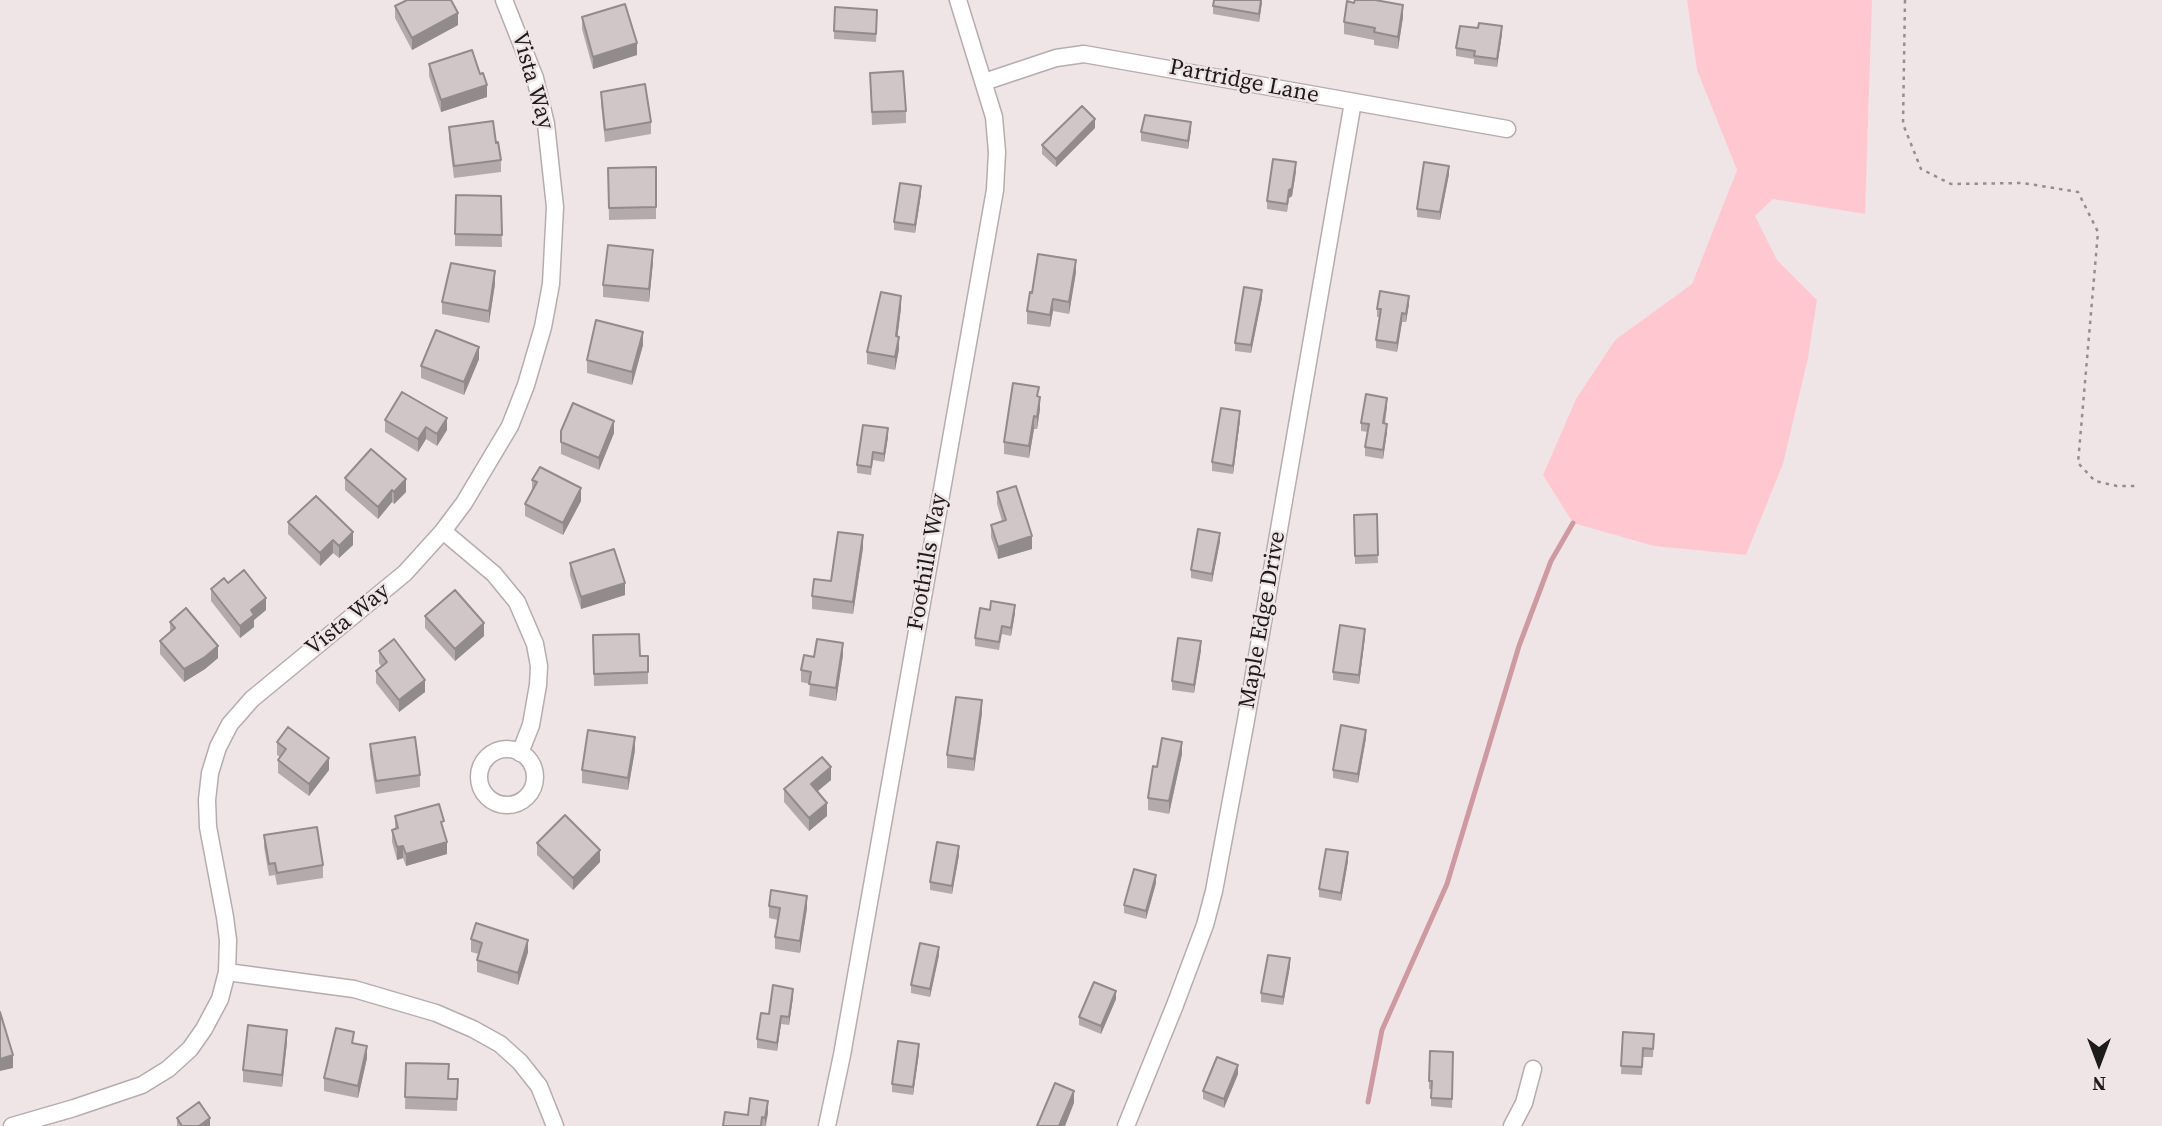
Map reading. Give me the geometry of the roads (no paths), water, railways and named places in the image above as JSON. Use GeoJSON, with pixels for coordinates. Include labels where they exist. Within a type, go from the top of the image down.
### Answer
{"type":"FeatureCollection","features":[{"type":"Feature","properties":{"kind":"street","name":"Vista Way"},"geometry":{"type":"LineString","coordinates":[[12,1126],[142,1085],[168,1069],[190,1049],[220,999],[227,972],[228,940],[225,917],[208,827],[210,774],[218,747],[230,724],[252,699],[405,573],[443,531],[490,463],[510,426],[526,385],[543,327],[551,285],[555,207],[546,124],[535,78],[504,0]]}},
{"type":"Feature","properties":{"kind":"street","name":"Foothills Way"},"geometry":{"type":"LineString","coordinates":[[827,1126],[842,1055],[995,190],[995,129],[984,82],[958,0]]}},
{"type":"Feature","properties":{"kind":"street","name":"Partridge Lane"},"geometry":{"type":"LineString","coordinates":[[984,82],[1056,58],[1084,54],[1507,129]]}},
{"type":"Feature","properties":{"kind":"street","name":"Maple Edge Drive"},"geometry":{"type":"LineString","coordinates":[[1126,1126],[1205,925],[1214,891],[1353,102]]}},
{"type":"Feature","properties":{"kind":"street"},"geometry":{"type":"LineString","coordinates":[[443,531],[494,574],[517,602],[535,644],[539,666],[538,685],[531,725],[520,753]]}},
{"type":"Feature","properties":{"kind":"street"},"geometry":{"type":"LineString","coordinates":[[227,972],[354,989],[426,1010],[473,1029],[500,1044],[520,1062],[539,1086],[555,1126]]}},
{"type":"Feature","properties":{"kind":"street"},"geometry":{"type":"LineString","coordinates":[[1512,1126],[1524,1102],[1533,1069]]}},
{"type":"Feature","properties":{"kind":"waterway"},"geometry":{"type":"LineString","coordinates":[[1368,1102],[1382,1030],[1447,884],[1519,646],[1551,561],[1573,523]]}}]}
